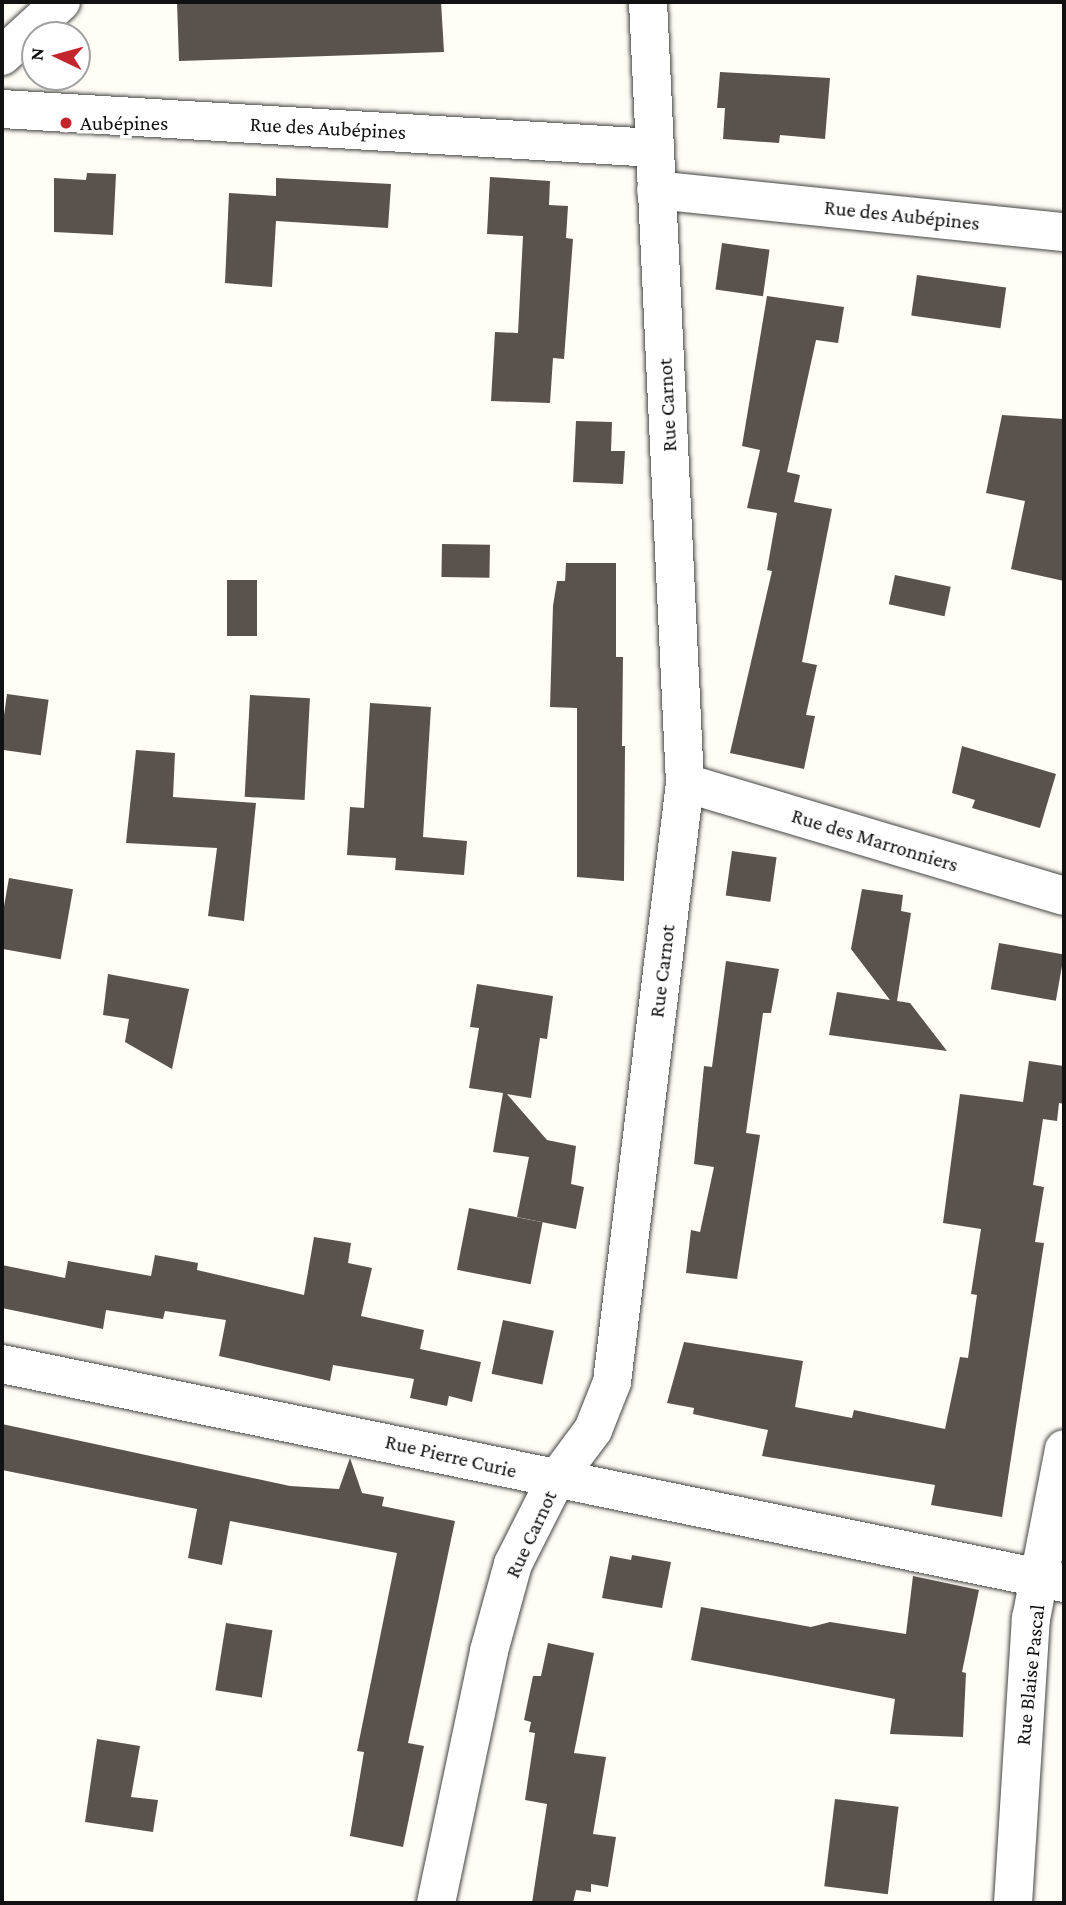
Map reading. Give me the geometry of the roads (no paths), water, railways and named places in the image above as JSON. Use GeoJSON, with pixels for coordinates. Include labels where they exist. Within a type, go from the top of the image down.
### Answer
{"type":"FeatureCollection","features":[{"type":"Feature","properties":{"kind":"street"},"geometry":{"type":"LineString","coordinates":[[2,57],[61,2]]}},
{"type":"Feature","properties":{"kind":"street","name":"Rue Carnot"},"geometry":{"type":"LineString","coordinates":[[436,1903],[489,1651],[513,1564],[555,1481],[593,1430],[612,1382],[685,783],[648,2]]}},
{"type":"Feature","properties":{"kind":"street","name":"Rue des Aubépines"},"geometry":{"type":"LineString","coordinates":[[2,109],[654,148]]}},
{"type":"Feature","properties":{"kind":"street","name":"Rue des Aubépines"},"geometry":{"type":"LineString","coordinates":[[656,190],[1064,232]]}},
{"type":"Feature","properties":{"kind":"street","name":"Rue des Marronniers"},"geometry":{"type":"LineString","coordinates":[[685,783],[1064,896]]}},
{"type":"Feature","properties":{"kind":"street","name":"Rue Pierre Curie"},"geometry":{"type":"LineString","coordinates":[[2,1364],[489,1461],[555,1481],[647,1495],[1053,1581]]}},
{"type":"Feature","properties":{"kind":"street","name":"Rue Blaise Pascal"},"geometry":{"type":"LineString","coordinates":[[1013,1903],[1031,1619],[1053,1581],[1064,1449]]}},
{"type":"Feature","properties":{"kind":"place","name":"Aubépines"},"geometry":{"type":"Point","coordinates":[66,123]}}]}
